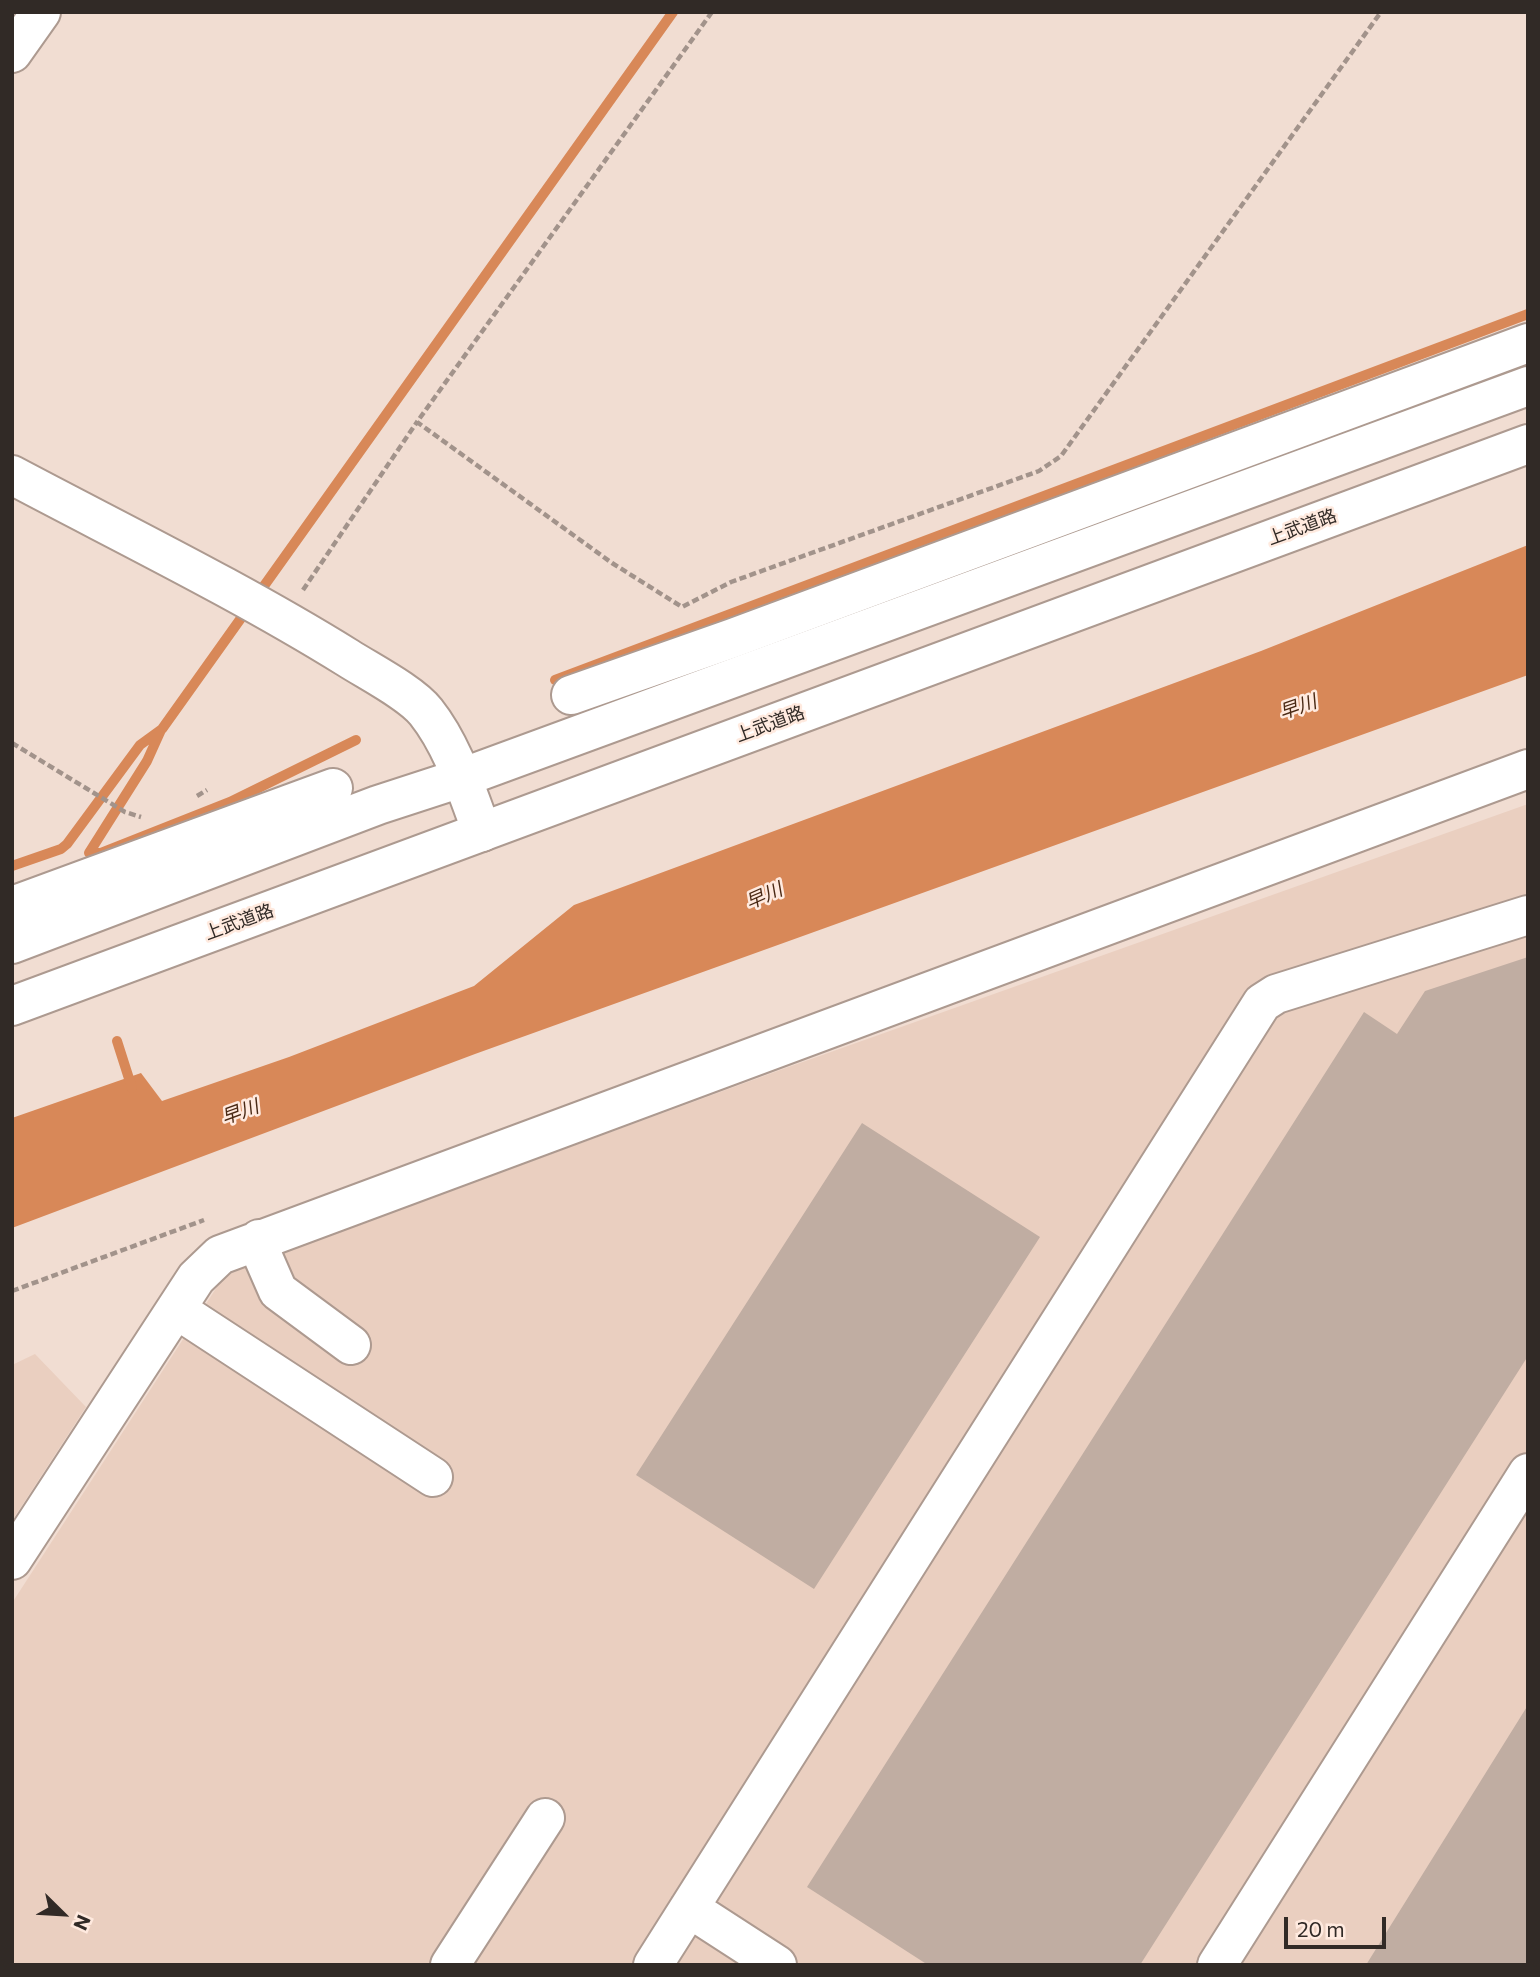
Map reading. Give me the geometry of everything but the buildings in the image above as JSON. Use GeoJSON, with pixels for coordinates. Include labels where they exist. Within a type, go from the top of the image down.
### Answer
{"type":"FeatureCollection","features":[{"type":"Feature","properties":{"kind":"main road"},"geometry":{"type":"LineString","coordinates":[[12,53],[41,12]]}},
{"type":"Feature","properties":{"kind":"main road"},"geometry":{"type":"LineString","coordinates":[[12,944],[378,806],[461,778],[739,655],[1307,425],[1528,342]]}},
{"type":"Feature","properties":{"kind":"main road"},"geometry":{"type":"LineString","coordinates":[[571,695],[739,655],[1320,463],[1528,386]]}},
{"type":"Feature","properties":{"kind":"main road"},"geometry":{"type":"LineString","coordinates":[[1307,425],[1320,463]]}},
{"type":"Feature","properties":{"kind":"main road","name":"上武道路"},"geometry":{"type":"LineString","coordinates":[[12,1006],[1528,444]]}},
{"type":"Feature","properties":{"kind":"main road"},"geometry":{"type":"LineString","coordinates":[[12,475],[240,595],[289,604],[424,709],[441,735],[482,832]]}},
{"type":"Feature","properties":{"kind":"main road"},"geometry":{"type":"LineString","coordinates":[[12,1560],[196,1278],[220,1255],[1528,769]]}},
{"type":"Feature","properties":{"kind":"main road"},"geometry":{"type":"LineString","coordinates":[[12,906],[333,788]]}},
{"type":"Feature","properties":{"kind":"main road"},"geometry":{"type":"LineString","coordinates":[[653,1965],[1262,1003],[1276,994],[1528,915]]}},
{"type":"Feature","properties":{"kind":"main road"},"geometry":{"type":"LineString","coordinates":[[259,1239],[264,1259],[278,1291],[351,1345]]}},
{"type":"Feature","properties":{"kind":"main road"},"geometry":{"type":"LineString","coordinates":[[176,1309],[433,1477]]}},
{"type":"Feature","properties":{"kind":"main road"},"geometry":{"type":"LineString","coordinates":[[1232,1959],[1528,1473]]}},
{"type":"Feature","properties":{"kind":"main road"},"geometry":{"type":"LineString","coordinates":[[450,1965],[545,1818]]}},
{"type":"Feature","properties":{"kind":"main road"},"geometry":{"type":"LineString","coordinates":[[689,1908],[777,1965]]}},
{"type":"Feature","properties":{"kind":"path"},"geometry":{"type":"LineString","coordinates":[[289,604],[712,12]]}},
{"type":"Feature","properties":{"kind":"path"},"geometry":{"type":"LineString","coordinates":[[417,422],[612,563],[682,607],[732,582],[1039,471],[1061,456],[1381,12]]}},
{"type":"Feature","properties":{"kind":"path"},"geometry":{"type":"LineString","coordinates":[[12,743],[125,812]]}},
{"type":"Feature","properties":{"kind":"shaded area"},"geometry":{"type":"Polygon","coordinates":[[[1528,804],[1528,1965],[12,1965],[12,1603],[226,1273],[783,1069],[1528,804]]]}},
{"type":"Feature","properties":{"kind":"shaded area"},"geometry":{"type":"Polygon","coordinates":[[[35,1354],[86,1407],[12,1521],[12,1365],[35,1354]]]}},
{"type":"Feature","properties":{"kind":"water","name":"早川"},"geometry":{"type":"Polygon","coordinates":[[[1528,545],[1528,675],[475,1054],[12,1228],[12,1118],[141,1073],[162,1101],[289,1057],[474,986],[574,905],[1261,651],[1528,545]]]}},
{"type":"Feature","properties":{"kind":"waterway"},"geometry":{"type":"LineString","coordinates":[[12,866],[61,849],[67,844],[140,745],[162,729],[673,12]]}},
{"type":"Feature","properties":{"kind":"waterway"},"geometry":{"type":"LineString","coordinates":[[555,680],[1528,314]]}},
{"type":"Feature","properties":{"kind":"waterway"},"geometry":{"type":"LineString","coordinates":[[161,730],[147,761],[89,853],[101,853],[230,802],[356,740]]}},
{"type":"Feature","properties":{"kind":"waterway"},"geometry":{"type":"LineString","coordinates":[[117,1041],[132,1088]]}}]}
